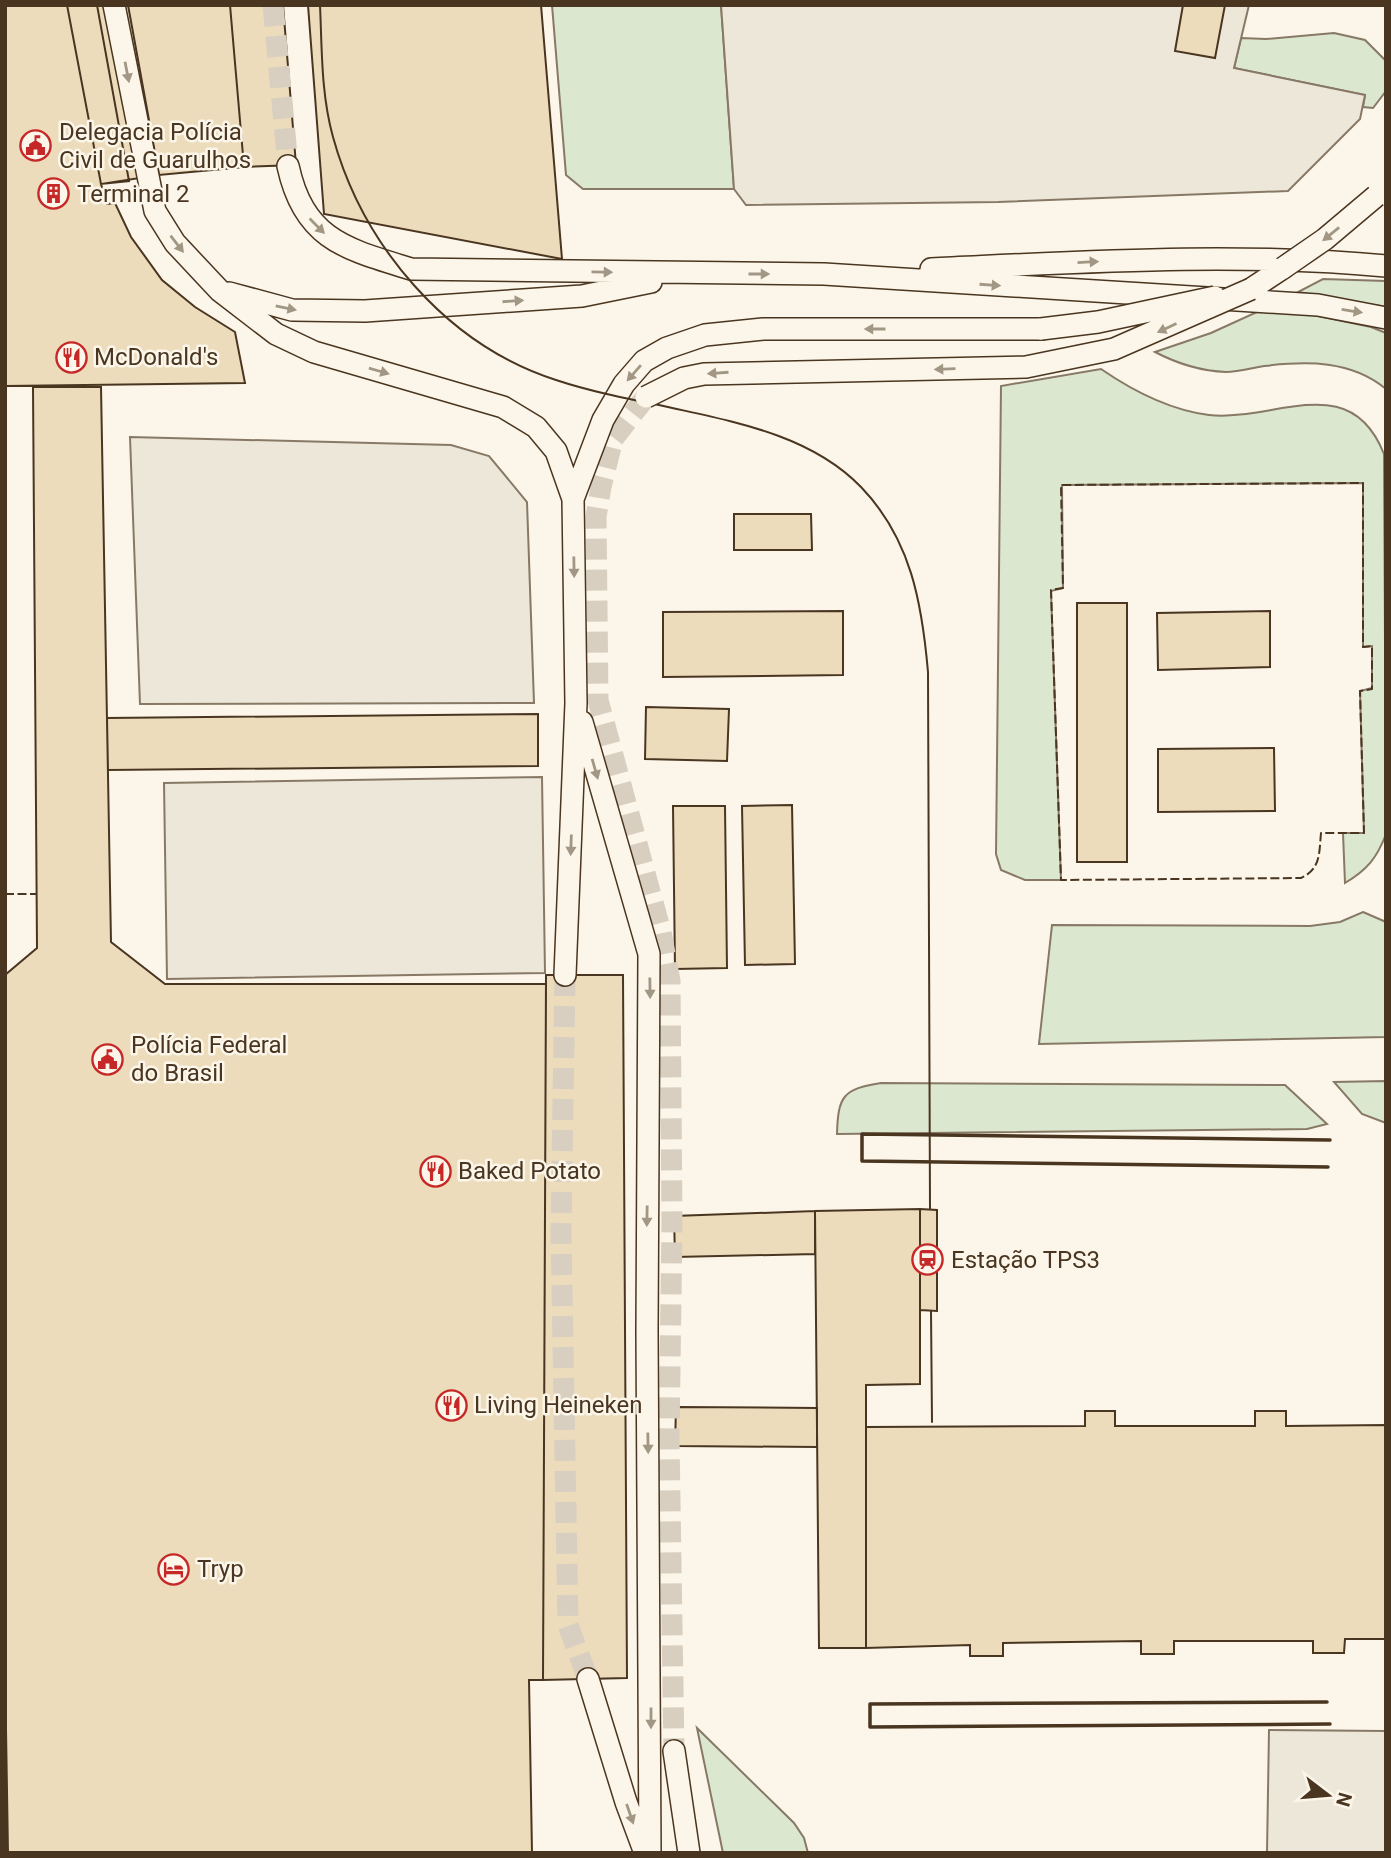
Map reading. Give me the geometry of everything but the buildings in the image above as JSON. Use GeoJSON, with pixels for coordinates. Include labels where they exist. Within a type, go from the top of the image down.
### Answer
{"type":"FeatureCollection","features":[{"type":"Feature","properties":{"kind":"street"},"geometry":{"type":"LineString","coordinates":[[114,5],[155,211],[175,243],[220,291],[260,323],[293,343],[503,407],[546,436],[556,451],[573,499],[576,703],[565,975]]}},
{"type":"Feature","properties":{"kind":"street"},"geometry":{"type":"LineString","coordinates":[[288,166],[301,207],[322,233],[354,251],[411,269],[824,274],[1150,259],[1304,259],[1386,266]]}},
{"type":"Feature","properties":{"kind":"street"},"geometry":{"type":"LineString","coordinates":[[646,397],[684,378],[704,374],[1026,367],[1079,359],[1158,332],[1251,289],[1325,239],[1386,186]]}},
{"type":"Feature","properties":{"kind":"street"},"geometry":{"type":"LineString","coordinates":[[220,291],[292,310],[318,312],[582,296],[695,273]]}},
{"type":"Feature","properties":{"kind":"street"},"geometry":{"type":"LineString","coordinates":[[824,274],[1318,305],[1386,318]]}},
{"type":"Feature","properties":{"kind":"street"},"geometry":{"type":"LineString","coordinates":[[573,499],[603,420],[624,383],[644,361],[667,348],[705,335],[763,329],[1041,329],[1098,322],[1251,289]]}},
{"type":"Feature","properties":{"kind":"street"},"geometry":{"type":"LineString","coordinates":[[576,703],[649,954],[648,1853]]}},
{"type":"Feature","properties":{"kind":"street"},"geometry":{"type":"LineString","coordinates":[[588,1679],[648,1853]]}},
{"type":"Feature","properties":{"kind":"street"},"geometry":{"type":"LineString","coordinates":[[674,1751],[689,1853]]}},
{"type":"Feature","properties":{"kind":"green space"},"geometry":{"type":"Polygon","coordinates":[[[552,5],[721,5],[734,189],[583,189],[566,175],[552,5]]]}},
{"type":"Feature","properties":{"kind":"green space"},"geometry":{"type":"Polygon","coordinates":[[[1334,33],[1365,40],[1386,61],[1386,91],[1373,108],[1363,107],[1365,95],[1234,68],[1241,38],[1266,39],[1334,33]]]}},
{"type":"Feature","properties":{"kind":"green space"},"geometry":{"type":"Polygon","coordinates":[[[1323,279],[1386,281],[1386,307],[1298,292],[1323,279]]]}},
{"type":"Feature","properties":{"kind":"green space"},"geometry":{"type":"Polygon","coordinates":[[[1270,306],[1371,327],[1386,333],[1386,389],[1358,372],[1328,365],[1296,363],[1231,372],[1216,371],[1189,366],[1155,352],[1211,333],[1270,306]]]}},
{"type":"Feature","properties":{"kind":"green space"},"geometry":{"type":"Polygon","coordinates":[[[1101,369],[1152,398],[1180,409],[1209,415],[1234,415],[1308,405],[1331,406],[1352,413],[1369,428],[1384,454],[1386,834],[1370,863],[1345,883],[1343,833],[1364,833],[1360,691],[1372,688],[1372,646],[1363,647],[1363,483],[1062,485],[1063,588],[1051,591],[1061,880],[1025,880],[1001,870],[996,854],[1001,386],[1101,369]]]}},
{"type":"Feature","properties":{"kind":"green space"},"geometry":{"type":"Polygon","coordinates":[[[1363,912],[1386,922],[1386,1037],[1039,1044],[1052,925],[1310,926],[1340,922],[1363,912]]]}},
{"type":"Feature","properties":{"kind":"green space"},"geometry":{"type":"Polygon","coordinates":[[[1386,1081],[1386,1123],[1362,1114],[1334,1082],[1386,1081]]]}},
{"type":"Feature","properties":{"kind":"green space"},"geometry":{"type":"Polygon","coordinates":[[[881,1083],[1285,1085],[1327,1124],[1307,1129],[837,1134],[839,1111],[845,1097],[858,1088],[881,1083]]]}},
{"type":"Feature","properties":{"kind":"green space"},"geometry":{"type":"Polygon","coordinates":[[[697,1728],[794,1823],[804,1838],[808,1853],[723,1853],[697,1728]]]}},
{"type":"Feature","properties":{"kind":"shaded area"},"geometry":{"type":"Polygon","coordinates":[[[721,5],[1249,5],[1234,68],[1365,95],[1360,119],[1288,191],[998,202],[746,205],[734,189],[721,5]]]}},
{"type":"Feature","properties":{"kind":"shaded area"},"geometry":{"type":"Polygon","coordinates":[[[130,437],[451,445],[489,456],[527,502],[534,703],[140,704],[130,437]]]}},
{"type":"Feature","properties":{"kind":"shaded area"},"geometry":{"type":"Polygon","coordinates":[[[542,777],[545,973],[167,979],[164,783],[542,777]]]}},
{"type":"Feature","properties":{"kind":"shaded area"},"geometry":{"type":"Polygon","coordinates":[[[1269,1730],[1386,1731],[1386,1853],[1267,1853],[1269,1730]]]}},
{"type":"Feature","properties":{"kind":"tunnel"},"geometry":{"type":"LineString","coordinates":[[273,5],[288,166]]}},
{"type":"Feature","properties":{"kind":"tunnel"},"geometry":{"type":"LineString","coordinates":[[646,397],[613,439],[596,517],[598,700],[661,932],[670,981],[672,1225],[669,1439],[674,1751]]}},
{"type":"Feature","properties":{"kind":"tunnel"},"geometry":{"type":"LineString","coordinates":[[565,975],[561,1232],[568,1625],[588,1679]]}},
{"type":"Feature","properties":{"kind":"tram line"},"geometry":{"type":"LineString","coordinates":[[320,5],[326,104],[333,137],[347,177],[365,216],[388,253],[415,286],[445,316],[479,343],[516,364],[556,380],[740,424],[793,442],[840,469],[861,487],[892,528],[911,573],[922,621],[928,672],[930,1209]]}},
{"type":"Feature","properties":{"kind":"tram line"},"geometry":{"type":"LineString","coordinates":[[931,1311],[932,1422]]}},
{"type":"Feature","properties":{"kind":"fence"},"geometry":{"type":"LineString","coordinates":[[1363,483],[1363,647],[1372,646],[1372,689],[1360,691],[1364,833],[1321,833],[1316,865],[1301,878],[1061,880],[1051,590],[1063,588],[1061,485],[1363,483]]}},
{"type":"Feature","properties":{"kind":"fence"},"geometry":{"type":"LineString","coordinates":[[5,894],[37,894]]}},
{"type":"Feature","properties":{"kind":"wall"},"geometry":{"type":"LineString","coordinates":[[1328,1167],[862,1161],[862,1134],[1330,1140]]}},
{"type":"Feature","properties":{"kind":"wall"},"geometry":{"type":"LineString","coordinates":[[1327,1702],[870,1704],[870,1727],[1330,1724]]}},
{"type":"Feature","properties":{"kind":"place","name":"Delegacia Polícia Civil de Guarulhos"},"geometry":{"type":"Point","coordinates":[36,146]}},
{"type":"Feature","properties":{"kind":"place","name":"Terminal 2"},"geometry":{"type":"Point","coordinates":[54,194]}},
{"type":"Feature","properties":{"kind":"place","name":"McDonald's"},"geometry":{"type":"Point","coordinates":[71,357]}},
{"type":"Feature","properties":{"kind":"place","name":"Polícia Federal do Brasil"},"geometry":{"type":"Point","coordinates":[108,1059]}},
{"type":"Feature","properties":{"kind":"place","name":"Baked Potato"},"geometry":{"type":"Point","coordinates":[435,1171]}},
{"type":"Feature","properties":{"kind":"place","name":"Estação TPS3"},"geometry":{"type":"Point","coordinates":[928,1260]}},
{"type":"Feature","properties":{"kind":"place","name":"Living Heineken"},"geometry":{"type":"Point","coordinates":[451,1405]}},
{"type":"Feature","properties":{"kind":"place","name":"Tryp"},"geometry":{"type":"Point","coordinates":[174,1569]}}]}
